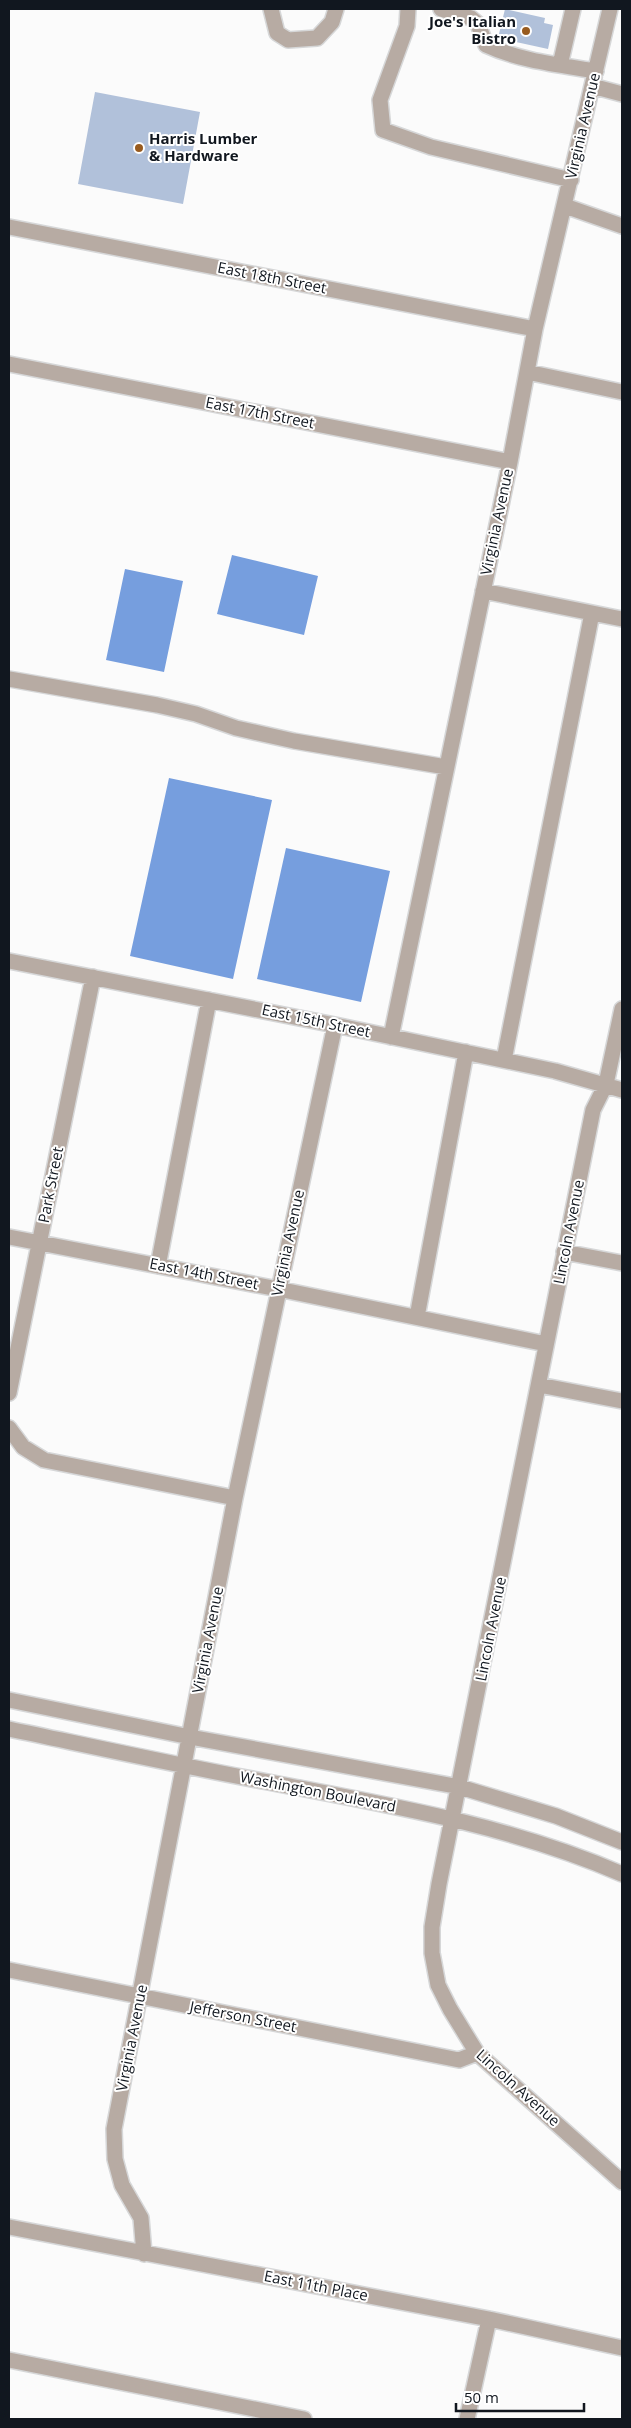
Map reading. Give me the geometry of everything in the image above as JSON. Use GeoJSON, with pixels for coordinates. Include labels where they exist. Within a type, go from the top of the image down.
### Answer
{"type":"FeatureCollection","features":[{"type":"Feature","properties":{"kind":"street"},"geometry":{"type":"LineString","coordinates":[[271,9],[277,33],[288,40],[317,38],[332,22],[336,9]]}},
{"type":"Feature","properties":{"kind":"street"},"geometry":{"type":"LineString","coordinates":[[408,9],[407,26],[380,100],[383,130],[431,147],[571,180]]}},
{"type":"Feature","properties":{"kind":"street"},"geometry":{"type":"LineString","coordinates":[[441,9],[470,18],[478,24],[483,41],[492,48],[560,65],[596,71]]}},
{"type":"Feature","properties":{"kind":"street"},"geometry":{"type":"LineString","coordinates":[[560,65],[573,9]]}},
{"type":"Feature","properties":{"kind":"street","name":"Virginia Avenue"},"geometry":{"type":"LineString","coordinates":[[391,1037],[510,462],[535,329],[610,9]]}},
{"type":"Feature","properties":{"kind":"street"},"geometry":{"type":"LineString","coordinates":[[592,86],[622,94]]}},
{"type":"Feature","properties":{"kind":"street"},"geometry":{"type":"LineString","coordinates":[[565,206],[622,226]]}},
{"type":"Feature","properties":{"kind":"street","name":"East 18th Street"},"geometry":{"type":"LineString","coordinates":[[9,227],[535,329]]}},
{"type":"Feature","properties":{"kind":"street","name":"East 17th Street"},"geometry":{"type":"LineString","coordinates":[[9,364],[510,462]]}},
{"type":"Feature","properties":{"kind":"street"},"geometry":{"type":"LineString","coordinates":[[527,372],[622,392]]}},
{"type":"Feature","properties":{"kind":"street"},"geometry":{"type":"LineString","coordinates":[[483,591],[622,619]]}},
{"type":"Feature","properties":{"kind":"street"},"geometry":{"type":"LineString","coordinates":[[504,1060],[592,613]]}},
{"type":"Feature","properties":{"kind":"street"},"geometry":{"type":"LineString","coordinates":[[9,679],[157,705],[196,714],[236,728],[294,741],[446,767]]}},
{"type":"Feature","properties":{"kind":"street","name":"East 15th Street"},"geometry":{"type":"LineString","coordinates":[[9,961],[335,1024],[504,1060],[606,1084],[622,1090]]}},
{"type":"Feature","properties":{"kind":"street","name":"Park Street"},"geometry":{"type":"LineString","coordinates":[[9,1393],[93,977]]}},
{"type":"Feature","properties":{"kind":"street"},"geometry":{"type":"LineString","coordinates":[[158,1266],[209,1000]]}},
{"type":"Feature","properties":{"kind":"street","name":"Lincoln Avenue"},"geometry":{"type":"LineString","coordinates":[[622,1009],[606,1084],[593,1110],[432,1927],[432,1953],[438,1985],[450,2009],[477,2053],[622,2182]]}},
{"type":"Feature","properties":{"kind":"street","name":"Virginia Avenue"},"geometry":{"type":"LineString","coordinates":[[144,2254],[141,2218],[122,2185],[115,2159],[114,2129],[235,1498],[335,1024]]}},
{"type":"Feature","properties":{"kind":"street"},"geometry":{"type":"LineString","coordinates":[[417,1317],[466,1052]]}},
{"type":"Feature","properties":{"kind":"street","name":"East 14th Street"},"geometry":{"type":"LineString","coordinates":[[9,1237],[278,1289],[546,1344]]}},
{"type":"Feature","properties":{"kind":"street"},"geometry":{"type":"LineString","coordinates":[[564,1252],[622,1263]]}},
{"type":"Feature","properties":{"kind":"street"},"geometry":{"type":"LineString","coordinates":[[539,1385],[622,1401]]}},
{"type":"Feature","properties":{"kind":"street"},"geometry":{"type":"LineString","coordinates":[[9,1428],[23,1447],[44,1460],[235,1498]]}},
{"type":"Feature","properties":{"kind":"street","name":"Washington Boulevard"},"geometry":{"type":"LineString","coordinates":[[9,1700],[190,1737],[460,1787],[556,1816],[622,1842]]}},
{"type":"Feature","properties":{"kind":"street","name":"Washington Boulevard"},"geometry":{"type":"LineString","coordinates":[[9,1729],[184,1766],[453,1818],[576,1854],[622,1874]]}},
{"type":"Feature","properties":{"kind":"street","name":"Jefferson Street"},"geometry":{"type":"LineString","coordinates":[[9,1970],[459,2060],[477,2053]]}},
{"type":"Feature","properties":{"kind":"street","name":"East 11th Place"},"geometry":{"type":"LineString","coordinates":[[9,2227],[488,2319],[622,2348]]}},
{"type":"Feature","properties":{"kind":"street"},"geometry":{"type":"LineString","coordinates":[[467,2419],[488,2319]]}},
{"type":"Feature","properties":{"kind":"street"},"geometry":{"type":"LineString","coordinates":[[9,2360],[304,2419]]}},
{"type":"Feature","properties":{"kind":"water"},"geometry":{"type":"Polygon","coordinates":[[[232,555],[318,576],[304,635],[217,614],[232,555]]]}},
{"type":"Feature","properties":{"kind":"water"},"geometry":{"type":"Polygon","coordinates":[[[125,569],[183,581],[164,672],[106,660],[125,569]]]}},
{"type":"Feature","properties":{"kind":"water"},"geometry":{"type":"Polygon","coordinates":[[[169,778],[272,800],[233,979],[130,956],[169,778]]]}},
{"type":"Feature","properties":{"kind":"water"},"geometry":{"type":"Polygon","coordinates":[[[286,848],[390,871],[361,1002],[257,979],[286,848]]]}},
{"type":"Feature","properties":{"kind":"building","name":"Joe's Italian Bistro"},"geometry":{"type":"Polygon","coordinates":[[[505,9],[545,18],[544,23],[553,25],[548,49],[498,38],[505,9]]]}},
{"type":"Feature","properties":{"kind":"building","name":"Harris Lumber & Hardware"},"geometry":{"type":"Polygon","coordinates":[[[95,92],[200,112],[183,204],[78,184],[95,92]]]}},
{"type":"Feature","properties":{"kind":"place","name":"Joe's Italian Bistro"},"geometry":{"type":"Point","coordinates":[526,31]}},
{"type":"Feature","properties":{"kind":"place","name":"Harris Lumber & Hardware"},"geometry":{"type":"Point","coordinates":[139,148]}}]}
